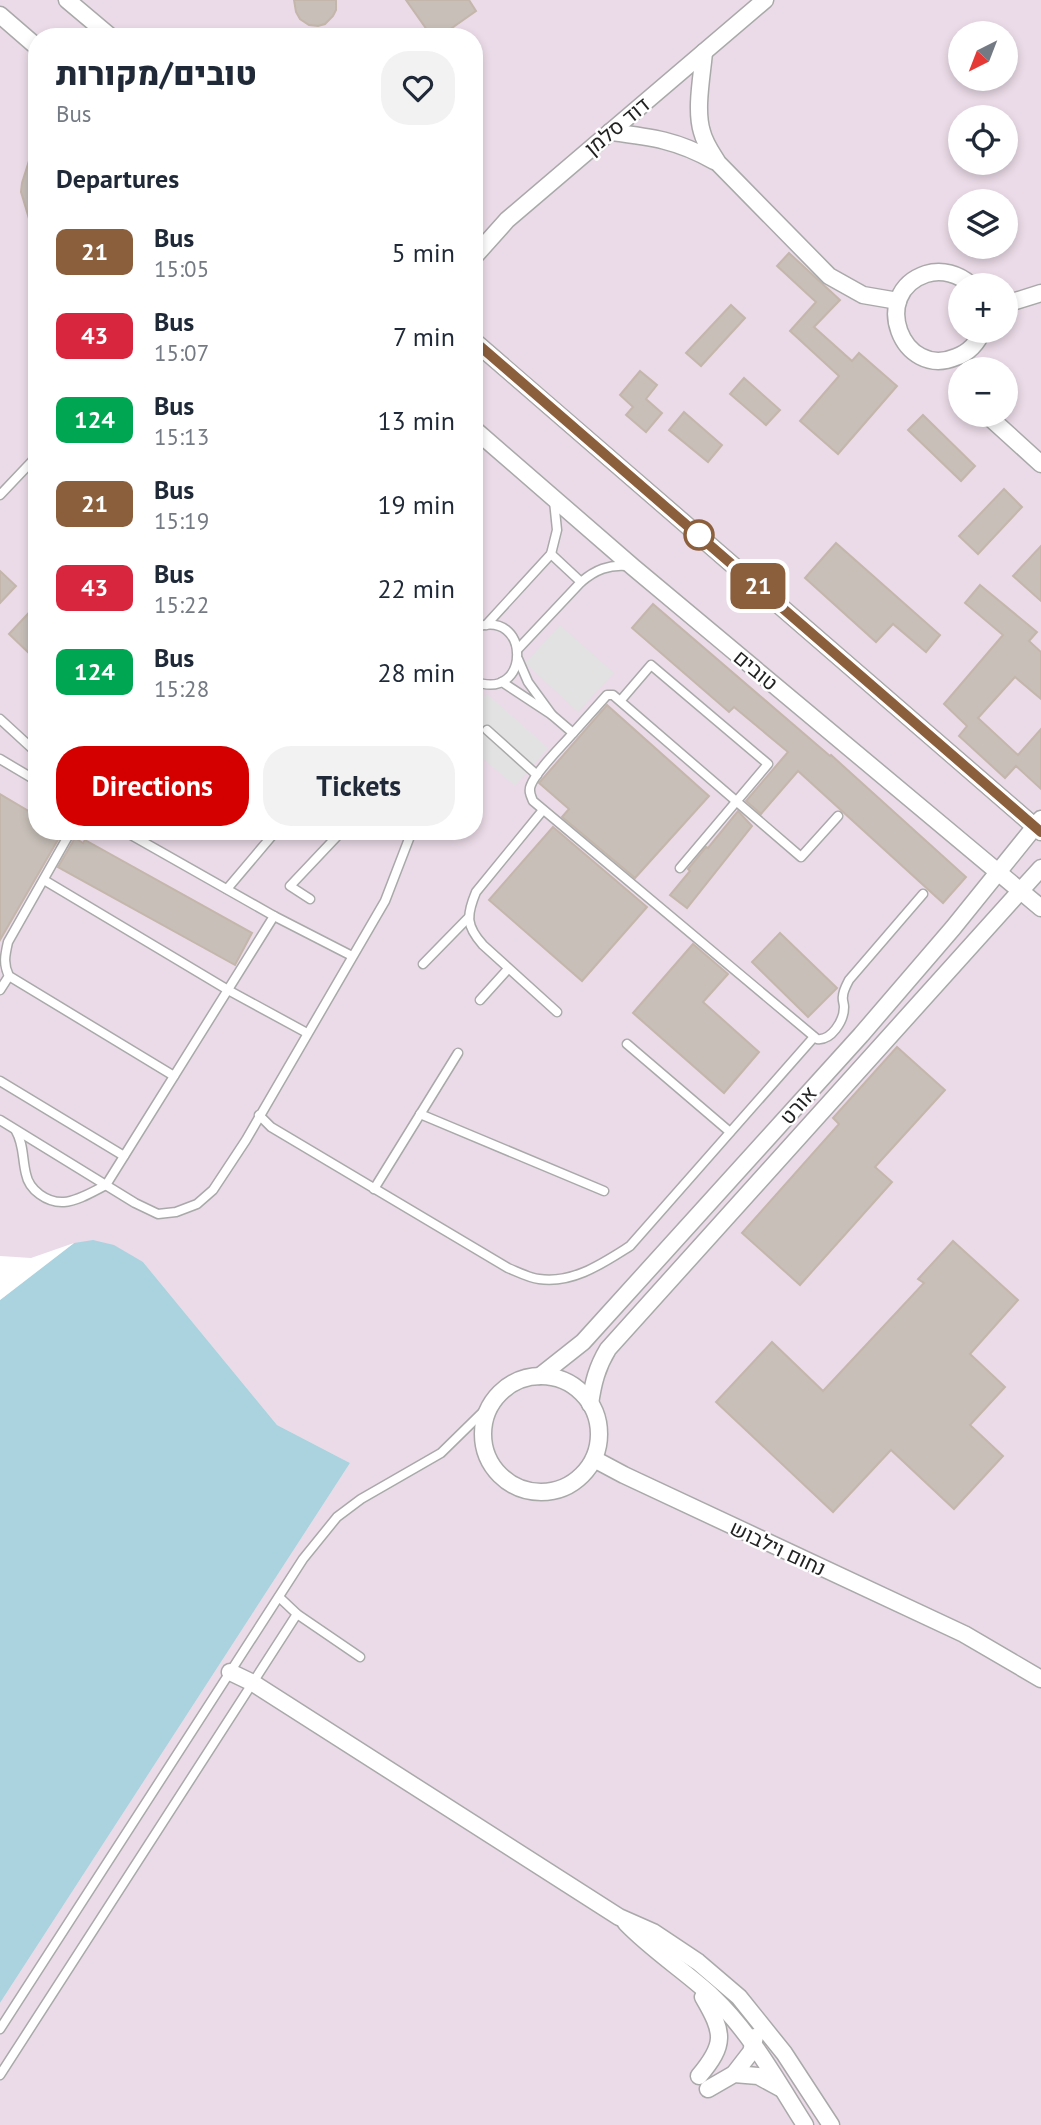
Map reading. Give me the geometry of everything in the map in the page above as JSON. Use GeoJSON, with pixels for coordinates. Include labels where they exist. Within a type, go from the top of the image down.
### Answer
{"type":"FeatureCollection","features":[{"type":"Feature","properties":{"kind":"street"},"geometry":{"type":"LineString","coordinates":[[67,0],[100,28]]}},
{"type":"Feature","properties":{"kind":"street","name":"דוד סלמן"},"geometry":{"type":"LineString","coordinates":[[483,247],[508,220],[765,0]]}},
{"type":"Feature","properties":{"kind":"street"},"geometry":{"type":"LineString","coordinates":[[0,15],[28,39]]}},
{"type":"Feature","properties":{"kind":"street"},"geometry":{"type":"LineString","coordinates":[[704,52],[699,116],[707,146],[718,163],[829,276],[863,295],[898,301]]}},
{"type":"Feature","properties":{"kind":"street"},"geometry":{"type":"LineString","coordinates":[[610,132],[662,139],[691,148],[718,163]]}},
{"type":"Feature","properties":{"kind":"street"},"geometry":{"type":"LineString","coordinates":[[948,273],[927,274],[914,280],[898,301],[895,314],[902,341],[912,351],[924,358],[948,363]]}},
{"type":"Feature","properties":{"kind":"street"},"geometry":{"type":"LineString","coordinates":[[1018,300],[1041,293]]}},
{"type":"Feature","properties":{"kind":"street"},"geometry":{"type":"LineString","coordinates":[[962,357],[975,343]]}},
{"type":"Feature","properties":{"kind":"street"},"geometry":{"type":"LineString","coordinates":[[483,349],[1039,826]]}},
{"type":"Feature","properties":{"kind":"street"},"geometry":{"type":"LineString","coordinates":[[1000,427],[1041,464]]}},
{"type":"Feature","properties":{"kind":"street","name":"טובים"},"geometry":{"type":"LineString","coordinates":[[483,437],[633,567],[1041,908]]}},
{"type":"Feature","properties":{"kind":"street","name":"אורט"},"geometry":{"type":"LineString","coordinates":[[540,1376],[583,1342],[861,1035],[1039,826]]}},
{"type":"Feature","properties":{"kind":"street","name":"אורט"},"geometry":{"type":"LineString","coordinates":[[590,1404],[594,1377],[608,1349],[1041,868]]}},
{"type":"Feature","properties":{"kind":"street"},"geometry":{"type":"LineString","coordinates":[[552,1376],[569,1382],[583,1393],[590,1404],[599,1424],[599,1442],[594,1459],[583,1475],[568,1485],[550,1491],[531,1491],[514,1485],[499,1474],[488,1458],[483,1440],[484,1422],[491,1404],[502,1391],[517,1381],[552,1376]]}},
{"type":"Feature","properties":{"kind":"street","name":"נחום וילבוש"},"geometry":{"type":"LineString","coordinates":[[594,1459],[964,1634],[1041,1679]]}},
{"type":"Feature","properties":{"kind":"street"},"geometry":{"type":"LineString","coordinates":[[230,1672],[253,1683],[620,1917],[653,1932],[698,1962],[739,1997],[758,2020],[784,2053],[831,2125]]}},
{"type":"Feature","properties":{"kind":"street"},"geometry":{"type":"LineString","coordinates":[[620,1917],[645,1943],[713,1998],[753,2045],[805,2125]]}},
{"type":"Feature","properties":{"kind":"street"},"geometry":{"type":"LineString","coordinates":[[695,1983],[715,2018],[720,2039],[703,2082],[734,2074],[758,2076],[782,2089]]}},
{"type":"Feature","properties":{"kind":"street"},"geometry":{"type":"LineString","coordinates":[[734,2074],[751,2052],[758,2020]]}},
{"type":"Feature","properties":{"kind":"lane"},"geometry":{"type":"LineString","coordinates":[[0,495],[28,465]]}},
{"type":"Feature","properties":{"kind":"lane"},"geometry":{"type":"LineString","coordinates":[[483,621],[551,554],[556,530],[554,498]]}},
{"type":"Feature","properties":{"kind":"lane"},"geometry":{"type":"LineString","coordinates":[[551,554],[581,582]]}},
{"type":"Feature","properties":{"kind":"lane"},"geometry":{"type":"LineString","coordinates":[[518,649],[591,573],[618,565],[633,567]]}},
{"type":"Feature","properties":{"kind":"lane"},"geometry":{"type":"LineString","coordinates":[[483,626],[501,627],[509,632],[518,649],[518,659],[510,676],[502,682],[483,685]]}},
{"type":"Feature","properties":{"kind":"lane"},"geometry":{"type":"LineString","coordinates":[[518,659],[528,682],[552,715]]}},
{"type":"Feature","properties":{"kind":"lane"},"geometry":{"type":"LineString","coordinates":[[621,700],[651,665],[768,764],[680,868]]}},
{"type":"Feature","properties":{"kind":"lane"},"geometry":{"type":"LineString","coordinates":[[502,682],[552,715],[573,733]]}},
{"type":"Feature","properties":{"kind":"lane"},"geometry":{"type":"LineString","coordinates":[[838,816],[802,857],[613,695],[607,695],[530,786],[533,801],[543,810],[817,1040],[830,1036],[842,1019],[845,1008],[842,995],[849,980],[923,894]]}},
{"type":"Feature","properties":{"kind":"lane"},"geometry":{"type":"LineString","coordinates":[[0,719],[28,745]]}},
{"type":"Feature","properties":{"kind":"lane"},"geometry":{"type":"LineString","coordinates":[[487,730],[537,775]]}},
{"type":"Feature","properties":{"kind":"lane"},"geometry":{"type":"LineString","coordinates":[[0,759],[28,775]]}},
{"type":"Feature","properties":{"kind":"lane"},"geometry":{"type":"LineString","coordinates":[[543,810],[476,892],[469,917],[472,933],[557,1012]]}},
{"type":"Feature","properties":{"kind":"lane"},"geometry":{"type":"LineString","coordinates":[[66,840],[8,942],[4,955],[9,976],[174,1076]]}},
{"type":"Feature","properties":{"kind":"lane"},"geometry":{"type":"LineString","coordinates":[[140,840],[274,916],[352,956]]}},
{"type":"Feature","properties":{"kind":"lane"},"geometry":{"type":"LineString","coordinates":[[227,889],[268,840]]}},
{"type":"Feature","properties":{"kind":"lane"},"geometry":{"type":"LineString","coordinates":[[310,899],[290,886],[333,840]]}},
{"type":"Feature","properties":{"kind":"lane"},"geometry":{"type":"LineString","coordinates":[[0,1120],[135,1203],[158,1214],[176,1212],[197,1204],[213,1190],[246,1140],[385,901],[409,840]]}},
{"type":"Feature","properties":{"kind":"lane"},"geometry":{"type":"LineString","coordinates":[[44,880],[307,1033]]}},
{"type":"Feature","properties":{"kind":"lane"},"geometry":{"type":"LineString","coordinates":[[15,1128],[23,1149],[28,1181],[35,1191],[65,1202],[106,1185],[274,916]]}},
{"type":"Feature","properties":{"kind":"lane"},"geometry":{"type":"LineString","coordinates":[[423,964],[469,917]]}},
{"type":"Feature","properties":{"kind":"lane"},"geometry":{"type":"LineString","coordinates":[[480,1000],[508,969]]}},
{"type":"Feature","properties":{"kind":"lane"},"geometry":{"type":"LineString","coordinates":[[0,990],[9,976]]}},
{"type":"Feature","properties":{"kind":"lane"},"geometry":{"type":"LineString","coordinates":[[259,1115],[271,1127],[508,1269],[539,1279],[570,1278],[630,1247],[814,1037]]}},
{"type":"Feature","properties":{"kind":"lane"},"geometry":{"type":"LineString","coordinates":[[627,1044],[730,1132]]}},
{"type":"Feature","properties":{"kind":"lane"},"geometry":{"type":"LineString","coordinates":[[374,1189],[458,1053]]}},
{"type":"Feature","properties":{"kind":"lane"},"geometry":{"type":"LineString","coordinates":[[0,1082],[124,1156]]}},
{"type":"Feature","properties":{"kind":"lane"},"geometry":{"type":"LineString","coordinates":[[420,1114],[604,1191]]}},
{"type":"Feature","properties":{"kind":"lane"},"geometry":{"type":"LineString","coordinates":[[0,2029],[303,1559],[337,1517],[360,1499],[441,1453],[491,1404]]}},
{"type":"Feature","properties":{"kind":"lane"},"geometry":{"type":"LineString","coordinates":[[279,1597],[297,1614],[360,1657]]}},
{"type":"Feature","properties":{"kind":"lane"},"geometry":{"type":"LineString","coordinates":[[0,2075],[297,1614]]}},
{"type":"Feature","properties":{"kind":"shaded area"},"geometry":{"type":"Polygon","coordinates":[[[0,0],[1041,0],[1041,2125],[0,2125],[0,2003],[350,1463],[277,1425],[143,1262],[74,1243],[0,1300],[0,0]]]}},
{"type":"Feature","properties":{"kind":"shaded area"},"geometry":{"type":"Polygon","coordinates":[[[560,625],[614,673],[578,712],[525,663],[560,625]]]}},
{"type":"Feature","properties":{"kind":"shaded area"},"geometry":{"type":"Polygon","coordinates":[[[487,694],[548,748],[515,786],[483,759],[483,698],[487,694]]]}},
{"type":"Feature","properties":{"kind":"water"},"geometry":{"type":"Polygon","coordinates":[[[93,1240],[114,1245],[143,1262],[277,1425],[350,1463],[0,2003],[0,1300],[74,1243],[93,1240]]]}},
{"type":"Feature","properties":{"kind":"pier"},"geometry":{"type":"Polygon","coordinates":[[[74,1243],[0,1300],[0,1256],[31,1258],[74,1243]]]}},
{"type":"Feature","properties":{"kind":"building"},"geometry":{"type":"Polygon","coordinates":[[[294,0],[336,0],[336,10],[325,24],[309,25],[300,19],[294,0]]]}},
{"type":"Feature","properties":{"kind":"building"},"geometry":{"type":"Polygon","coordinates":[[[406,0],[469,0],[476,11],[452,28],[426,28],[406,0]]]}},
{"type":"Feature","properties":{"kind":"building"},"geometry":{"type":"Polygon","coordinates":[[[28,164],[28,215],[21,192],[28,164]]]}},
{"type":"Feature","properties":{"kind":"building"},"geometry":{"type":"Polygon","coordinates":[[[789,253],[840,300],[814,327],[852,361],[859,353],[897,386],[838,454],[800,421],[839,376],[790,331],[816,302],[777,266],[789,253]]]}},
{"type":"Feature","properties":{"kind":"building"},"geometry":{"type":"Polygon","coordinates":[[[731,305],[745,318],[701,366],[686,353],[731,305]]]}},
{"type":"Feature","properties":{"kind":"building"},"geometry":{"type":"Polygon","coordinates":[[[640,371],[657,385],[646,399],[662,413],[646,432],[626,415],[633,407],[620,395],[640,371]]]}},
{"type":"Feature","properties":{"kind":"building"},"geometry":{"type":"Polygon","coordinates":[[[744,378],[780,410],[766,425],[730,394],[744,378]]]}},
{"type":"Feature","properties":{"kind":"building"},"geometry":{"type":"Polygon","coordinates":[[[684,412],[722,445],[708,462],[669,430],[684,412]]]}},
{"type":"Feature","properties":{"kind":"building"},"geometry":{"type":"Polygon","coordinates":[[[923,415],[975,466],[961,481],[908,430],[923,415]]]}},
{"type":"Feature","properties":{"kind":"building"},"geometry":{"type":"Polygon","coordinates":[[[1004,489],[1022,507],[978,554],[959,536],[1004,489]]]}},
{"type":"Feature","properties":{"kind":"building"},"geometry":{"type":"Polygon","coordinates":[[[836,543],[940,635],[926,652],[893,624],[876,642],[805,578],[836,543]]]}},
{"type":"Feature","properties":{"kind":"building"},"geometry":{"type":"Polygon","coordinates":[[[1041,546],[1041,601],[1013,576],[1041,546]]]}},
{"type":"Feature","properties":{"kind":"building"},"geometry":{"type":"Polygon","coordinates":[[[0,571],[16,586],[0,603],[0,571]]]}},
{"type":"Feature","properties":{"kind":"building"},"geometry":{"type":"Polygon","coordinates":[[[980,585],[1037,632],[1029,641],[1041,652],[1041,699],[1015,677],[978,718],[1018,755],[1041,729],[1041,789],[1016,766],[1005,778],[959,736],[967,726],[944,704],[1003,635],[965,603],[980,585]]]}},
{"type":"Feature","properties":{"kind":"building"},"geometry":{"type":"Polygon","coordinates":[[[653,604],[831,755],[966,877],[943,903],[798,771],[761,814],[746,801],[788,752],[734,707],[729,712],[632,628],[653,604]]]}},
{"type":"Feature","properties":{"kind":"building"},"geometry":{"type":"Polygon","coordinates":[[[28,614],[28,652],[9,634],[28,614]]]}},
{"type":"Feature","properties":{"kind":"building"},"geometry":{"type":"Polygon","coordinates":[[[607,705],[709,796],[635,878],[562,817],[569,809],[539,783],[607,705]]]}},
{"type":"Feature","properties":{"kind":"building"},"geometry":{"type":"Polygon","coordinates":[[[0,794],[28,811],[28,840],[58,840],[0,940],[0,794]]]}},
{"type":"Feature","properties":{"kind":"building"},"geometry":{"type":"Polygon","coordinates":[[[738,811],[752,826],[687,908],[670,895],[690,871],[688,869],[738,811]]]}},
{"type":"Feature","properties":{"kind":"building"},"geometry":{"type":"Polygon","coordinates":[[[553,827],[647,907],[582,981],[489,900],[553,827]]]}},
{"type":"Feature","properties":{"kind":"building"},"geometry":{"type":"Polygon","coordinates":[[[74,840],[83,843],[85,840],[252,933],[235,965],[58,867],[74,840]]]}},
{"type":"Feature","properties":{"kind":"building"},"geometry":{"type":"Polygon","coordinates":[[[780,933],[837,988],[808,1017],[752,962],[780,933]]]}},
{"type":"Feature","properties":{"kind":"building"},"geometry":{"type":"Polygon","coordinates":[[[693,944],[728,974],[703,1002],[759,1052],[724,1093],[633,1013],[693,944]]]}},
{"type":"Feature","properties":{"kind":"building"},"geometry":{"type":"Polygon","coordinates":[[[897,1047],[945,1090],[875,1167],[892,1182],[800,1285],[742,1233],[839,1124],[833,1118],[897,1047]]]}},
{"type":"Feature","properties":{"kind":"building"},"geometry":{"type":"Polygon","coordinates":[[[953,1241],[1018,1300],[970,1354],[1005,1387],[970,1425],[1003,1456],[954,1509],[891,1450],[833,1512],[716,1402],[772,1342],[823,1391],[924,1283],[918,1279],[953,1241]]]}},
{"type":"Feature","properties":{"kind":"bus line","name":"21"},"geometry":{"type":"LineString","coordinates":[[483,349],[1041,832]]}}]}
